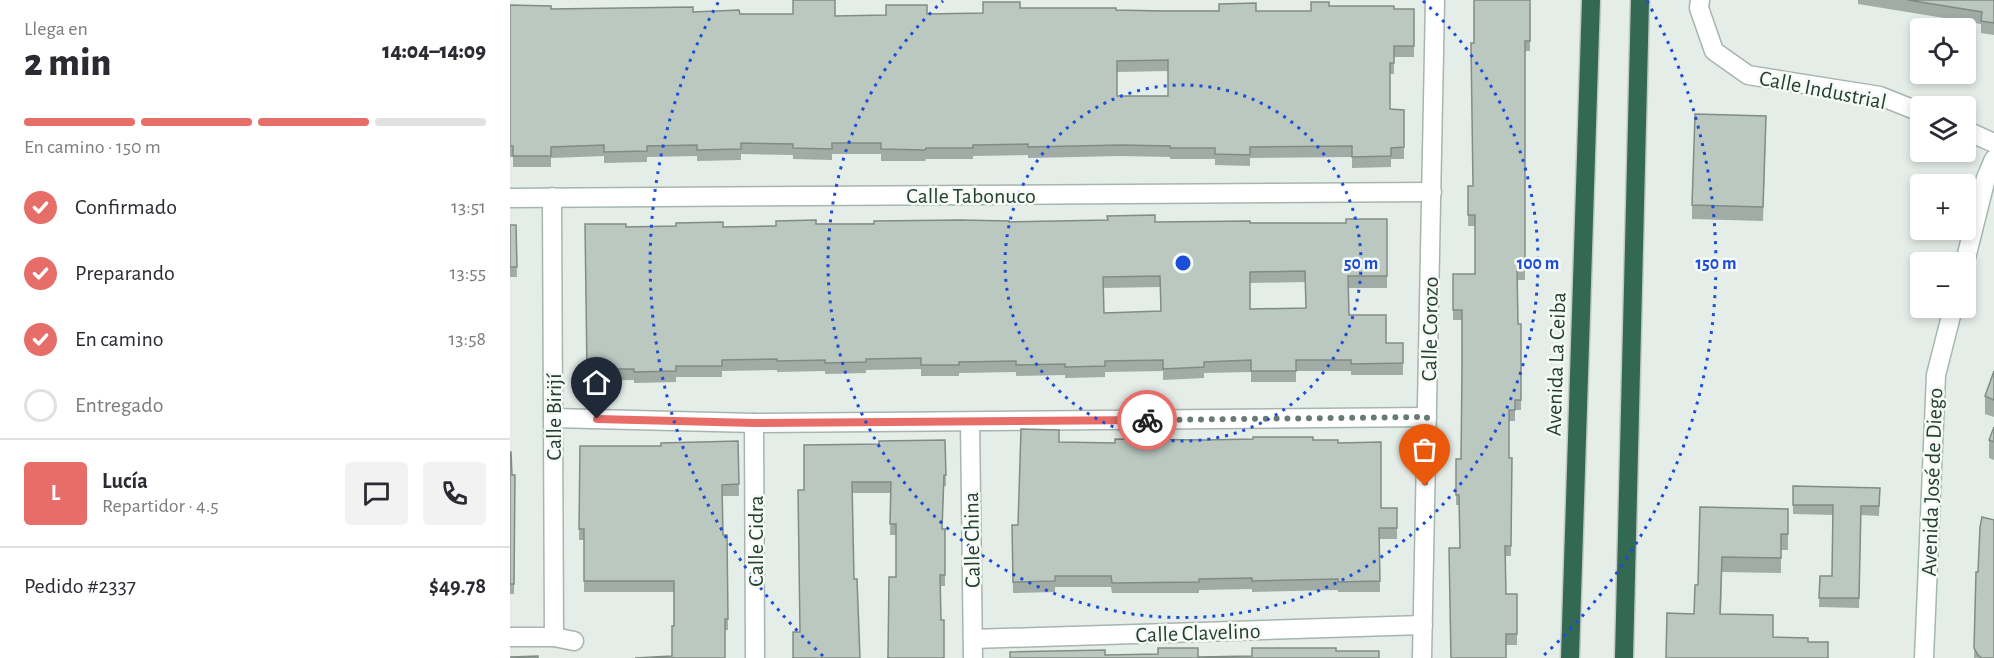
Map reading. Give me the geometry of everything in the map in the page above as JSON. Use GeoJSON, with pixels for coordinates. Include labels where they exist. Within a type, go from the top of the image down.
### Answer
{"type":"FeatureCollection","features":[{"type":"Feature","properties":{"kind":"highway","name":"Avenida La Ceiba"},"geometry":{"type":"LineString","coordinates":[[1570,658],[1591,0]]}},
{"type":"Feature","properties":{"kind":"highway"},"geometry":{"type":"LineString","coordinates":[[1624,658],[1640,0]]}},
{"type":"Feature","properties":{"kind":"street","name":"Calle Corozo"},"geometry":{"type":"LineString","coordinates":[[1422,658],[1435,0]]}},
{"type":"Feature","properties":{"kind":"street","name":"Calle Industrial"},"geometry":{"type":"LineString","coordinates":[[1700,0],[1699,8],[1714,51],[1748,75],[1880,96],[1910,108]]}},
{"type":"Feature","properties":{"kind":"street"},"geometry":{"type":"LineString","coordinates":[[1976,135],[1994,143]]}},
{"type":"Feature","properties":{"kind":"street"},"geometry":{"type":"LineString","coordinates":[[1968,252],[1986,178],[1994,159]]}},
{"type":"Feature","properties":{"kind":"street","name":"Calle Tabonuco"},"geometry":{"type":"LineString","coordinates":[[510,198],[1432,192]]}},
{"type":"Feature","properties":{"kind":"street","name":"Calle Birijí"},"geometry":{"type":"LineString","coordinates":[[552,197],[554,637]]}},
{"type":"Feature","properties":{"kind":"street","name":"Avenida José de Diego"},"geometry":{"type":"LineString","coordinates":[[1924,658],[1936,375],[1950,318]]}},
{"type":"Feature","properties":{"kind":"street"},"geometry":{"type":"LineString","coordinates":[[552,418],[754,423],[1427,417]]}},
{"type":"Feature","properties":{"kind":"street","name":"Calle China"},"geometry":{"type":"LineString","coordinates":[[970,422],[973,658]]}},
{"type":"Feature","properties":{"kind":"street","name":"Calle Cidra"},"geometry":{"type":"LineString","coordinates":[[754,423],[755,658]]}},
{"type":"Feature","properties":{"kind":"street","name":"Calle Clavelino"},"geometry":{"type":"LineString","coordinates":[[973,639],[1423,625]]}},
{"type":"Feature","properties":{"kind":"street"},"geometry":{"type":"LineString","coordinates":[[510,637],[554,637],[574,641]]}},
{"type":"Feature","properties":{"kind":"building"},"geometry":{"type":"Polygon","coordinates":[[[793,0],[835,0],[835,16],[886,15],[886,5],[927,5],[927,14],[983,13],[983,2],[1020,2],[1020,8],[1116,8],[1116,10],[1162,11],[1219,11],[1219,4],[1256,3],[1256,11],[1311,11],[1311,2],[1329,2],[1329,6],[1394,6],[1394,9],[1414,9],[1414,46],[1394,46],[1394,63],[1390,63],[1390,109],[1404,110],[1404,147],[1391,148],[1391,156],[1352,157],[1352,146],[1250,147],[1250,155],[1215,154],[1215,148],[1170,148],[1170,146],[1028,147],[1028,144],[973,145],[973,148],[926,148],[925,150],[881,149],[881,143],[832,143],[832,149],[793,148],[793,144],[741,143],[741,149],[697,150],[697,145],[647,146],[647,151],[604,152],[604,145],[551,147],[551,156],[513,156],[513,146],[510,146],[510,5],[551,6],[551,9],[693,7],[693,12],[739,10],[740,14],[793,14],[793,0]],[[1168,60],[1117,61],[1117,96],[1168,96],[1168,60]]]}},
{"type":"Feature","properties":{"kind":"building"},"geometry":{"type":"Polygon","coordinates":[[[1474,0],[1530,0],[1530,41],[1525,41],[1525,269],[1517,269],[1518,324],[1521,324],[1521,400],[1515,400],[1515,410],[1509,410],[1509,458],[1512,458],[1511,546],[1505,546],[1506,594],[1517,594],[1517,634],[1506,634],[1506,658],[1451,658],[1449,548],[1460,548],[1456,459],[1461,459],[1462,371],[1462,310],[1453,310],[1453,274],[1475,274],[1475,215],[1468,215],[1468,186],[1473,186],[1471,43],[1474,43],[1474,0]]]}},
{"type":"Feature","properties":{"kind":"building"},"geometry":{"type":"Polygon","coordinates":[[[1908,0],[1994,0],[1994,23],[1981,21],[1982,12],[1908,0]]]}},
{"type":"Feature","properties":{"kind":"building"},"geometry":{"type":"Polygon","coordinates":[[[1695,114],[1766,116],[1763,207],[1692,205],[1695,114]]]}},
{"type":"Feature","properties":{"kind":"building"},"geometry":{"type":"Polygon","coordinates":[[[1155,215],[1155,222],[1346,223],[1346,219],[1387,219],[1387,276],[1348,276],[1349,315],[1386,315],[1386,343],[1403,343],[1403,363],[1351,364],[1351,360],[1296,360],[1296,371],[1251,371],[1251,360],[1204,362],[1204,367],[1163,369],[1163,360],[1105,361],[1105,366],[1065,367],[1065,364],[1016,365],[1016,361],[921,365],[921,358],[866,359],[866,362],[825,363],[825,360],[777,361],[777,359],[722,360],[722,366],[676,366],[676,371],[634,372],[634,369],[587,369],[585,224],[626,224],[626,227],[723,222],[723,227],[776,226],[776,221],[816,220],[816,224],[960,220],[1009,222],[1108,220],[1107,216],[1155,215]],[[1305,271],[1250,272],[1250,309],[1306,308],[1305,271]],[[1160,276],[1103,277],[1104,313],[1161,311],[1160,276]]]}},
{"type":"Feature","properties":{"kind":"building"},"geometry":{"type":"Polygon","coordinates":[[[510,225],[516,225],[517,267],[510,267],[510,225]]]}},
{"type":"Feature","properties":{"kind":"building"},"geometry":{"type":"Polygon","coordinates":[[[1994,371],[1994,400],[1985,396],[1994,371]]]}},
{"type":"Feature","properties":{"kind":"building"},"geometry":{"type":"Polygon","coordinates":[[[1994,427],[1994,442],[1989,440],[1994,427]]]}},
{"type":"Feature","properties":{"kind":"building"},"geometry":{"type":"Polygon","coordinates":[[[1021,429],[1059,430],[1059,442],[1115,443],[1115,439],[1206,440],[1313,437],[1313,440],[1338,440],[1338,443],[1381,442],[1381,508],[1397,508],[1397,528],[1379,528],[1380,581],[1338,582],[1338,579],[1252,581],[1252,578],[1199,579],[1199,582],[1112,583],[1111,576],[1055,576],[1055,581],[1013,582],[1012,525],[1018,525],[1021,429]]]}},
{"type":"Feature","properties":{"kind":"building"},"geometry":{"type":"Polygon","coordinates":[[[945,440],[946,475],[944,475],[942,529],[945,529],[945,575],[940,575],[941,620],[944,620],[944,658],[888,658],[889,577],[896,577],[896,524],[890,524],[891,482],[852,482],[854,579],[857,579],[860,658],[793,658],[793,632],[800,632],[798,490],[804,490],[804,445],[945,440]]]}},
{"type":"Feature","properties":{"kind":"building"},"geometry":{"type":"Polygon","coordinates":[[[738,441],[739,484],[722,485],[723,535],[727,535],[728,619],[725,619],[725,658],[635,658],[672,656],[674,581],[584,581],[584,529],[579,529],[580,446],[661,446],[661,443],[738,441]]]}},
{"type":"Feature","properties":{"kind":"building"},"geometry":{"type":"Polygon","coordinates":[[[510,452],[512,475],[515,475],[514,584],[510,584],[510,452]]]}},
{"type":"Feature","properties":{"kind":"building"},"geometry":{"type":"Polygon","coordinates":[[[1793,486],[1880,488],[1879,506],[1861,506],[1859,598],[1819,598],[1820,576],[1832,576],[1833,505],[1793,505],[1793,486]]]}},
{"type":"Feature","properties":{"kind":"building"},"geometry":{"type":"Polygon","coordinates":[[[1700,507],[1788,509],[1788,534],[1781,534],[1781,558],[1722,557],[1720,614],[1773,615],[1773,637],[1808,638],[1808,642],[1828,642],[1828,658],[1666,658],[1667,613],[1694,614],[1695,585],[1698,585],[1700,507]]]}},
{"type":"Feature","properties":{"kind":"building"},"geometry":{"type":"Polygon","coordinates":[[[1982,517],[1994,520],[1994,658],[1982,658],[1974,648],[1976,572],[1978,572],[1982,517]]]}},
{"type":"Feature","properties":{"kind":"building"},"geometry":{"type":"Polygon","coordinates":[[[1158,648],[1198,648],[1198,657],[1252,656],[1252,648],[1336,648],[1336,651],[1379,651],[1379,658],[1010,658],[1010,652],[1105,650],[1105,655],[1158,654],[1158,648]]]}},
{"type":"Feature","properties":{"kind":"building"},"geometry":{"type":"Polygon","coordinates":[[[538,656],[538,658],[510,658],[510,657],[538,656]]]}},
{"type":"Feature","properties":{"kind":"way so far"},"geometry":{"type":"LineString","coordinates":[[1147,420],[1427,417],[1425,486]]}},
{"type":"Feature","properties":{"kind":"route"},"geometry":{"type":"LineString","coordinates":[[597,419],[754,423],[1147,420]]}}]}
